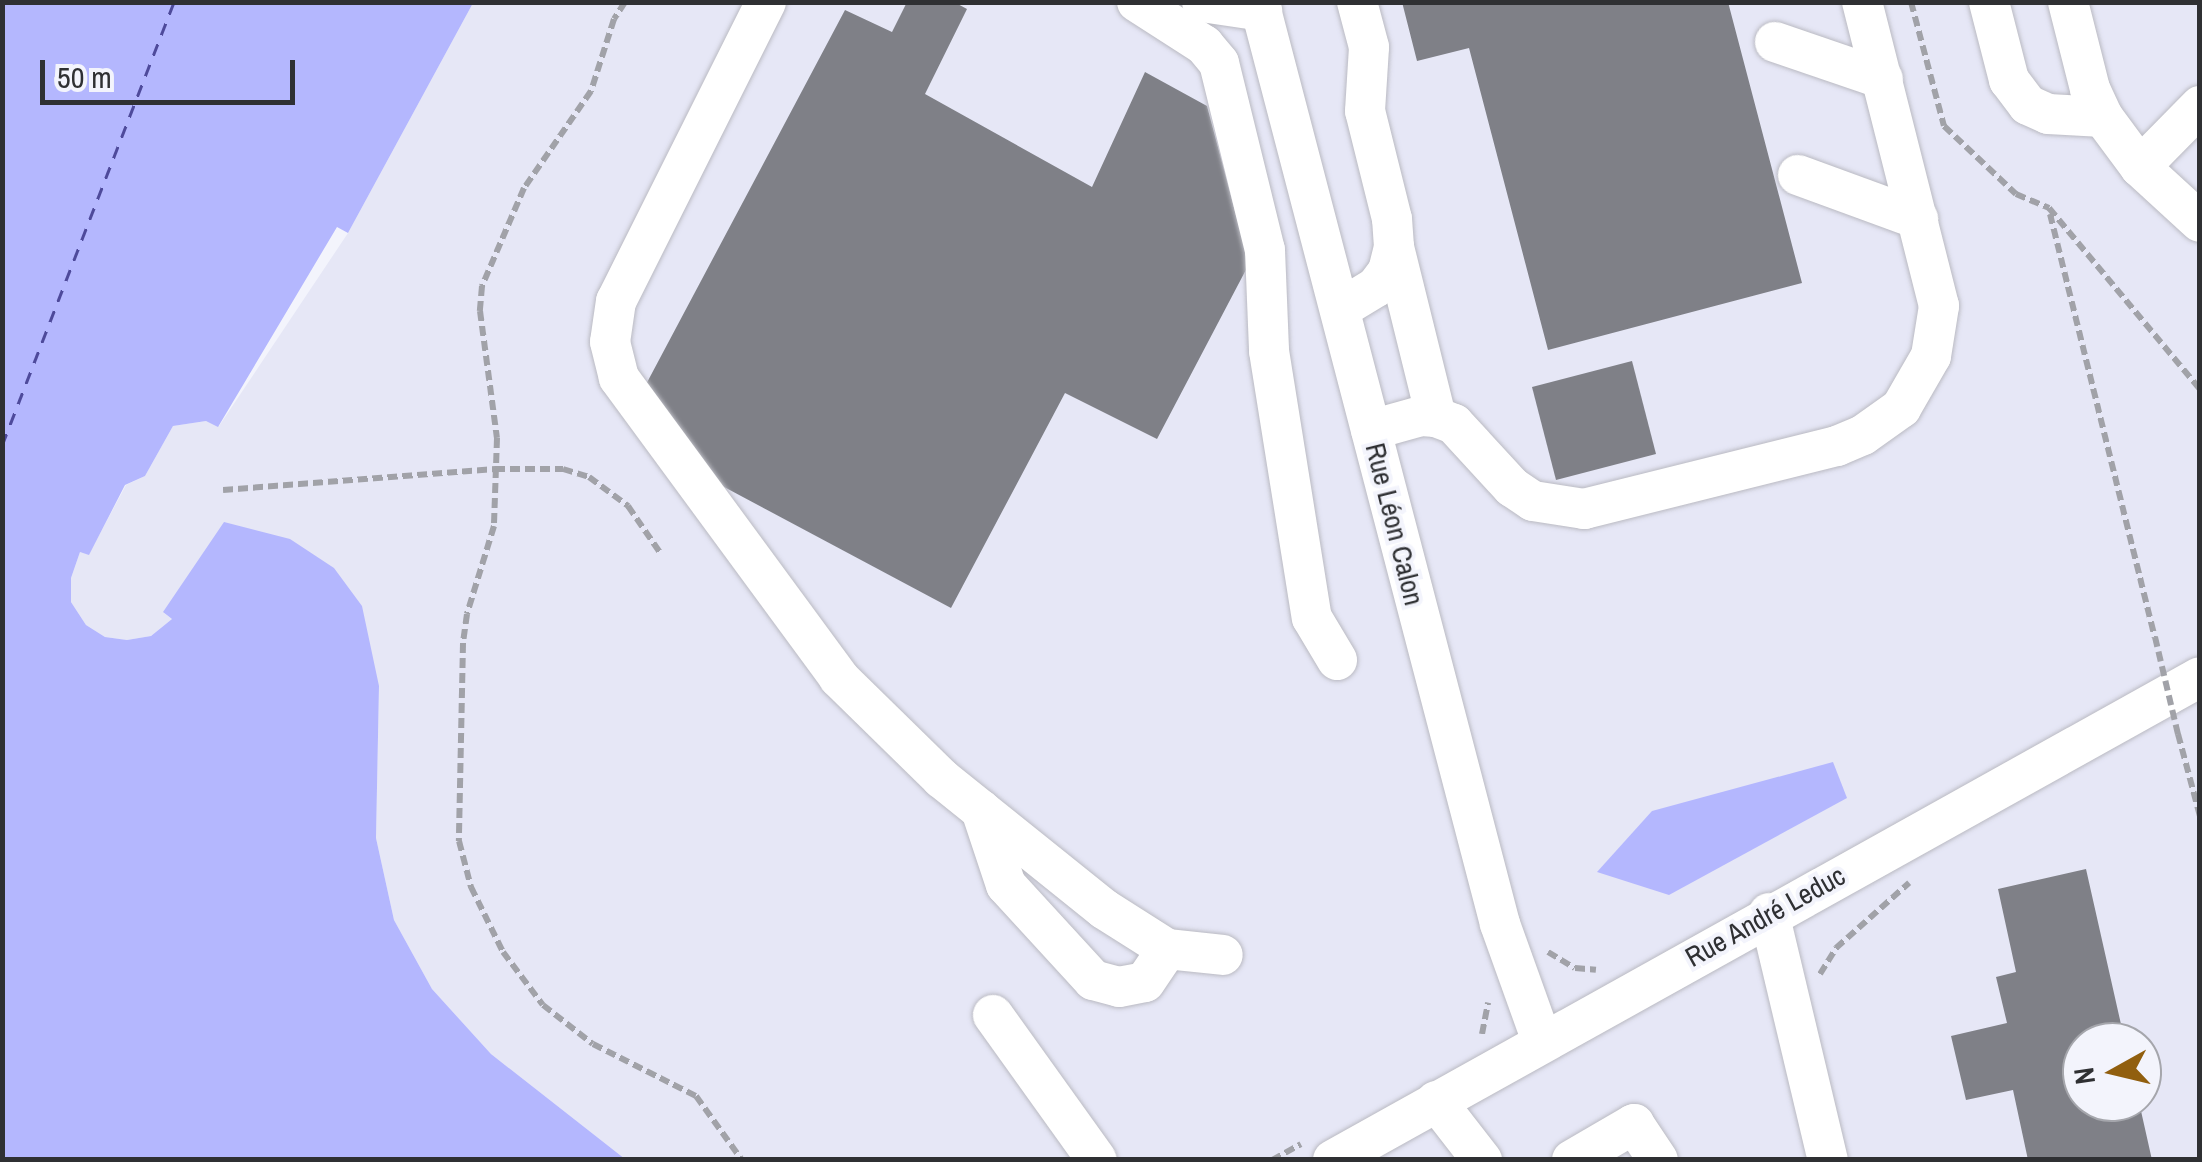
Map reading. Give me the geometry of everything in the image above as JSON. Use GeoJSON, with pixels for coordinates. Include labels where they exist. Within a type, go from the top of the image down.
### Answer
{"type":"FeatureCollection","features":[{"type":"Feature","properties":{"kind":"street"},"geometry":{"type":"LineString","coordinates":[[766,2],[616,301],[610,342],[618,378],[840,678],[941,778],[1104,909],[1167,949],[1222,955]]}},
{"type":"Feature","properties":{"kind":"street"},"geometry":{"type":"LineString","coordinates":[[1137,2],[1204,45],[1219,62],[1265,250],[1270,351],[1312,618],[1337,660]]}},
{"type":"Feature","properties":{"kind":"street"},"geometry":{"type":"LineString","coordinates":[[1202,2],[1261,7]]}},
{"type":"Feature","properties":{"kind":"street"},"geometry":{"type":"LineString","coordinates":[[1357,2],[1370,47],[1365,111],[1436,417]]}},
{"type":"Feature","properties":{"kind":"street"},"geometry":{"type":"LineString","coordinates":[[1372,430],[1421,416],[1454,424],[1512,487],[1533,501],[1557,508],[1620,502],[1850,441],[1901,408],[1930,356],[1939,306],[1862,2]]}},
{"type":"Feature","properties":{"kind":"street"},"geometry":{"type":"LineString","coordinates":[[1989,2],[2009,80],[2028,105],[2048,114],[2103,117]]}},
{"type":"Feature","properties":{"kind":"street"},"geometry":{"type":"LineString","coordinates":[[2068,2],[2090,90],[2103,117],[2140,167],[2200,222]]}},
{"type":"Feature","properties":{"kind":"street","name":"Rue Léon Calon"},"geometry":{"type":"LineString","coordinates":[[1261,7],[1500,924],[1522,996],[1542,1041]]}},
{"type":"Feature","properties":{"kind":"street"},"geometry":{"type":"LineString","coordinates":[[1775,42],[1882,79]]}},
{"type":"Feature","properties":{"kind":"street"},"geometry":{"type":"LineString","coordinates":[[2140,167],[2200,106]]}},
{"type":"Feature","properties":{"kind":"street"},"geometry":{"type":"LineString","coordinates":[[1798,175],[1918,219]]}},
{"type":"Feature","properties":{"kind":"street"},"geometry":{"type":"LineString","coordinates":[[1340,309],[1376,287],[1388,271],[1394,247]]}},
{"type":"Feature","properties":{"kind":"street","name":"Rue André Leduc"},"geometry":{"type":"LineString","coordinates":[[1318,1151],[1436,1101],[1769,913],[2192,693]]}},
{"type":"Feature","properties":{"kind":"street"},"geometry":{"type":"LineString","coordinates":[[981,810],[1006,885],[1093,980],[1119,987],[1145,982],[1167,949]]}},
{"type":"Feature","properties":{"kind":"street"},"geometry":{"type":"LineString","coordinates":[[1769,913],[1828,1160]]}},
{"type":"Feature","properties":{"kind":"street"},"geometry":{"type":"LineString","coordinates":[[993,1015],[1097,1160]]}},
{"type":"Feature","properties":{"kind":"street"},"geometry":{"type":"LineString","coordinates":[[1436,1101],[1482,1160]]}},
{"type":"Feature","properties":{"kind":"street"},"geometry":{"type":"LineString","coordinates":[[1572,1160],[1634,1124],[1658,1160]]}},
{"type":"Feature","properties":{"kind":"path"},"geometry":{"type":"LineString","coordinates":[[625,2],[614,19],[591,91],[524,188],[482,286],[480,311],[494,394],[494,526],[467,614],[463,643],[459,841],[471,888],[504,952],[543,1005],[593,1044],[696,1096],[742,1160]]}},
{"type":"Feature","properties":{"kind":"path"},"geometry":{"type":"LineString","coordinates":[[1912,2],[1944,126],[2016,194],[2048,208],[2200,389]]}},
{"type":"Feature","properties":{"kind":"path"},"geometry":{"type":"LineString","coordinates":[[2048,208],[2200,816]]}},
{"type":"Feature","properties":{"kind":"path"},"geometry":{"type":"LineString","coordinates":[[223,490],[495,469],[563,469],[589,478],[628,506],[661,554]]}},
{"type":"Feature","properties":{"kind":"path"},"geometry":{"type":"LineString","coordinates":[[2171,718],[2192,693]]}},
{"type":"Feature","properties":{"kind":"path"},"geometry":{"type":"LineString","coordinates":[[1819,977],[1836,948],[1924,869]]}},
{"type":"Feature","properties":{"kind":"path"},"geometry":{"type":"LineString","coordinates":[[1541,943],[1576,968],[1603,971]]}},
{"type":"Feature","properties":{"kind":"path"},"geometry":{"type":"LineString","coordinates":[[1471,1046],[1485,1030],[1489,1008],[1485,992]]}},
{"type":"Feature","properties":{"kind":"path"},"geometry":{"type":"LineString","coordinates":[[1272,1160],[1318,1151]]}},
{"type":"Feature","properties":{"kind":"shaded area"},"geometry":{"type":"Polygon","coordinates":[[[473,3],[2199,3],[2199,1159],[625,1159],[491,1054],[432,989],[394,920],[376,838],[379,686],[164,613],[172,619],[151,636],[127,640],[105,637],[86,625],[71,602],[71,578],[80,552],[89,554],[126,485],[145,476],[173,426],[206,421],[219,426],[348,233],[473,3]]]}},
{"type":"Feature","properties":{"kind":"water"},"geometry":{"type":"Polygon","coordinates":[[[2,3],[473,3],[348,233],[337,227],[218,427],[206,421],[173,426],[145,476],[125,485],[89,555],[80,552],[71,578],[71,602],[86,625],[105,637],[127,640],[151,636],[172,619],[163,612],[224,522],[290,539],[334,568],[362,606],[379,686],[376,838],[394,920],[432,989],[491,1054],[625,1159],[3,1159],[2,3]]]}},
{"type":"Feature","properties":{"kind":"water"},"geometry":{"type":"Polygon","coordinates":[[[1833,762],[1847,798],[1669,895],[1597,872],[1652,811],[1833,762]]]}},
{"type":"Feature","properties":{"kind":"building"},"geometry":{"type":"Polygon","coordinates":[[[907,2],[954,2],[967,9],[925,94],[1092,187],[1145,72],[1207,106],[1249,264],[1157,439],[1065,393],[951,608],[711,480],[643,390],[845,10],[892,32],[907,2]]]}},
{"type":"Feature","properties":{"kind":"building"},"geometry":{"type":"Polygon","coordinates":[[[1402,2],[1728,2],[1802,283],[1548,350],[1469,48],[1417,61],[1402,2]]]}},
{"type":"Feature","properties":{"kind":"building"},"geometry":{"type":"Polygon","coordinates":[[[1632,361],[1656,454],[1556,480],[1532,387],[1632,361]]]}},
{"type":"Feature","properties":{"kind":"building"},"geometry":{"type":"Polygon","coordinates":[[[2086,869],[2120,1022],[2062,1022],[2062,1122],[2143,1122],[2152,1160],[2028,1160],[2013,1090],[1966,1100],[1951,1036],[2007,1023],[1996,977],[2016,972],[1998,889],[2086,869]]]}},
{"type":"Feature","properties":{"kind":"ferry route"},"geometry":{"type":"LineString","coordinates":[[2,445],[174,2]]}}]}
